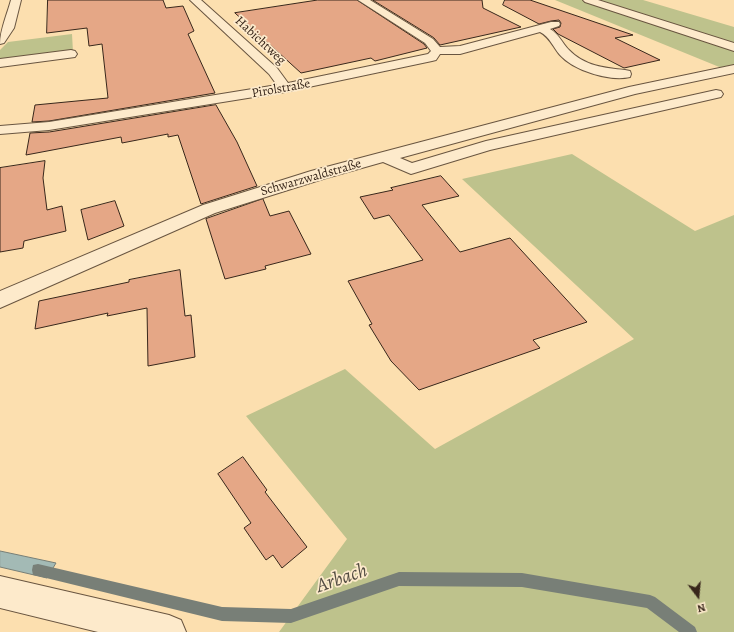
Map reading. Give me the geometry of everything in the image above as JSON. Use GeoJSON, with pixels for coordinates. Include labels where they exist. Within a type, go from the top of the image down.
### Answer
{"type":"FeatureCollection","features":[{"type":"Feature","properties":{"kind":"street"},"geometry":{"type":"LineString","coordinates":[[0,41],[9,28],[16,0]]}},
{"type":"Feature","properties":{"kind":"street","name":"Habichtweg"},"geometry":{"type":"LineString","coordinates":[[196,0],[273,71],[285,88]]}},
{"type":"Feature","properties":{"kind":"street"},"geometry":{"type":"LineString","coordinates":[[363,0],[429,41],[437,51]]}},
{"type":"Feature","properties":{"kind":"street"},"geometry":{"type":"LineString","coordinates":[[588,0],[734,47]]}},
{"type":"Feature","properties":{"kind":"street","name":"Pirolstraße"},"geometry":{"type":"LineString","coordinates":[[0,130],[96,120],[285,88],[432,57],[437,51],[460,50],[555,24]]}},
{"type":"Feature","properties":{"kind":"street"},"geometry":{"type":"LineString","coordinates":[[541,28],[554,35],[565,53],[587,68],[598,71],[625,74]]}},
{"type":"Feature","properties":{"kind":"street"},"geometry":{"type":"LineString","coordinates":[[688,31],[734,40]]}},
{"type":"Feature","properties":{"kind":"street"},"geometry":{"type":"LineString","coordinates":[[0,63],[71,54]]}},
{"type":"Feature","properties":{"kind":"street","name":"Schwarzwaldstraße"},"geometry":{"type":"LineString","coordinates":[[634,90],[659,80],[734,59]]}},
{"type":"Feature","properties":{"kind":"street","name":"Schwarzwaldstraße"},"geometry":{"type":"LineString","coordinates":[[0,300],[208,208],[317,175],[634,90],[734,69]]}},
{"type":"Feature","properties":{"kind":"street"},"geometry":{"type":"LineString","coordinates":[[385,157],[411,169],[486,146],[716,94]]}},
{"type":"Feature","properties":{"kind":"street"},"geometry":{"type":"LineString","coordinates":[[0,592],[168,632]]}},
{"type":"Feature","properties":{"kind":"green space"},"geometry":{"type":"Polygon","coordinates":[[[555,0],[643,0],[734,27],[734,73],[555,0]]]}},
{"type":"Feature","properties":{"kind":"green space"},"geometry":{"type":"Polygon","coordinates":[[[72,34],[73,52],[0,62],[0,50],[8,42],[72,34]]]}},
{"type":"Feature","properties":{"kind":"green space"},"geometry":{"type":"Polygon","coordinates":[[[572,154],[695,231],[734,215],[734,632],[279,632],[347,539],[246,416],[345,369],[435,449],[634,339],[462,179],[572,154]]]}},
{"type":"Feature","properties":{"kind":"water"},"geometry":{"type":"Polygon","coordinates":[[[0,551],[56,563],[47,578],[0,567],[0,551]]]}},
{"type":"Feature","properties":{"kind":"building"},"geometry":{"type":"Polygon","coordinates":[[[48,0],[163,0],[166,8],[183,6],[194,31],[188,34],[215,93],[49,121],[32,122],[35,105],[108,98],[102,44],[89,46],[87,28],[47,33],[48,0]]]}},
{"type":"Feature","properties":{"kind":"building"},"geometry":{"type":"Polygon","coordinates":[[[318,0],[357,0],[424,44],[427,48],[375,61],[371,58],[301,73],[235,13],[318,0]]]}},
{"type":"Feature","properties":{"kind":"building"},"geometry":{"type":"Polygon","coordinates":[[[373,0],[482,0],[483,8],[521,27],[440,45],[434,38],[373,0]]]}},
{"type":"Feature","properties":{"kind":"building"},"geometry":{"type":"Polygon","coordinates":[[[505,0],[530,0],[633,35],[615,38],[660,60],[624,68],[558,34],[553,29],[560,27],[561,23],[559,20],[539,24],[503,5],[505,0]]]}},
{"type":"Feature","properties":{"kind":"building"},"geometry":{"type":"Polygon","coordinates":[[[216,105],[237,142],[257,186],[201,204],[178,135],[168,137],[168,134],[122,143],[121,137],[26,155],[30,133],[49,132],[216,105]]]}},
{"type":"Feature","properties":{"kind":"building"},"geometry":{"type":"Polygon","coordinates":[[[45,161],[43,178],[47,210],[62,206],[66,231],[24,241],[23,248],[0,252],[0,168],[45,161]]]}},
{"type":"Feature","properties":{"kind":"building"},"geometry":{"type":"Polygon","coordinates":[[[441,176],[459,196],[422,205],[460,252],[510,238],[587,322],[533,340],[540,348],[419,390],[391,361],[369,325],[372,324],[348,281],[423,260],[389,215],[374,219],[360,197],[393,190],[391,188],[441,176]]]}},
{"type":"Feature","properties":{"kind":"building"},"geometry":{"type":"Polygon","coordinates":[[[263,199],[270,216],[289,211],[311,254],[265,266],[266,269],[225,279],[206,219],[263,199]]]}},
{"type":"Feature","properties":{"kind":"building"},"geometry":{"type":"Polygon","coordinates":[[[115,201],[124,226],[88,240],[81,210],[115,201]]]}},
{"type":"Feature","properties":{"kind":"building"},"geometry":{"type":"Polygon","coordinates":[[[180,270],[185,316],[191,315],[195,357],[148,366],[147,308],[107,316],[108,313],[35,329],[39,301],[180,270]]]}},
{"type":"Feature","properties":{"kind":"building"},"geometry":{"type":"Polygon","coordinates":[[[243,457],[267,490],[265,492],[307,547],[282,568],[273,555],[266,560],[244,528],[251,523],[218,474],[243,457]]]}},
{"type":"Feature","properties":{"kind":"waterway","name":"Arbach"},"geometry":{"type":"LineString","coordinates":[[38,570],[222,614],[291,616],[399,579],[522,580],[650,602],[690,632]]}}]}
